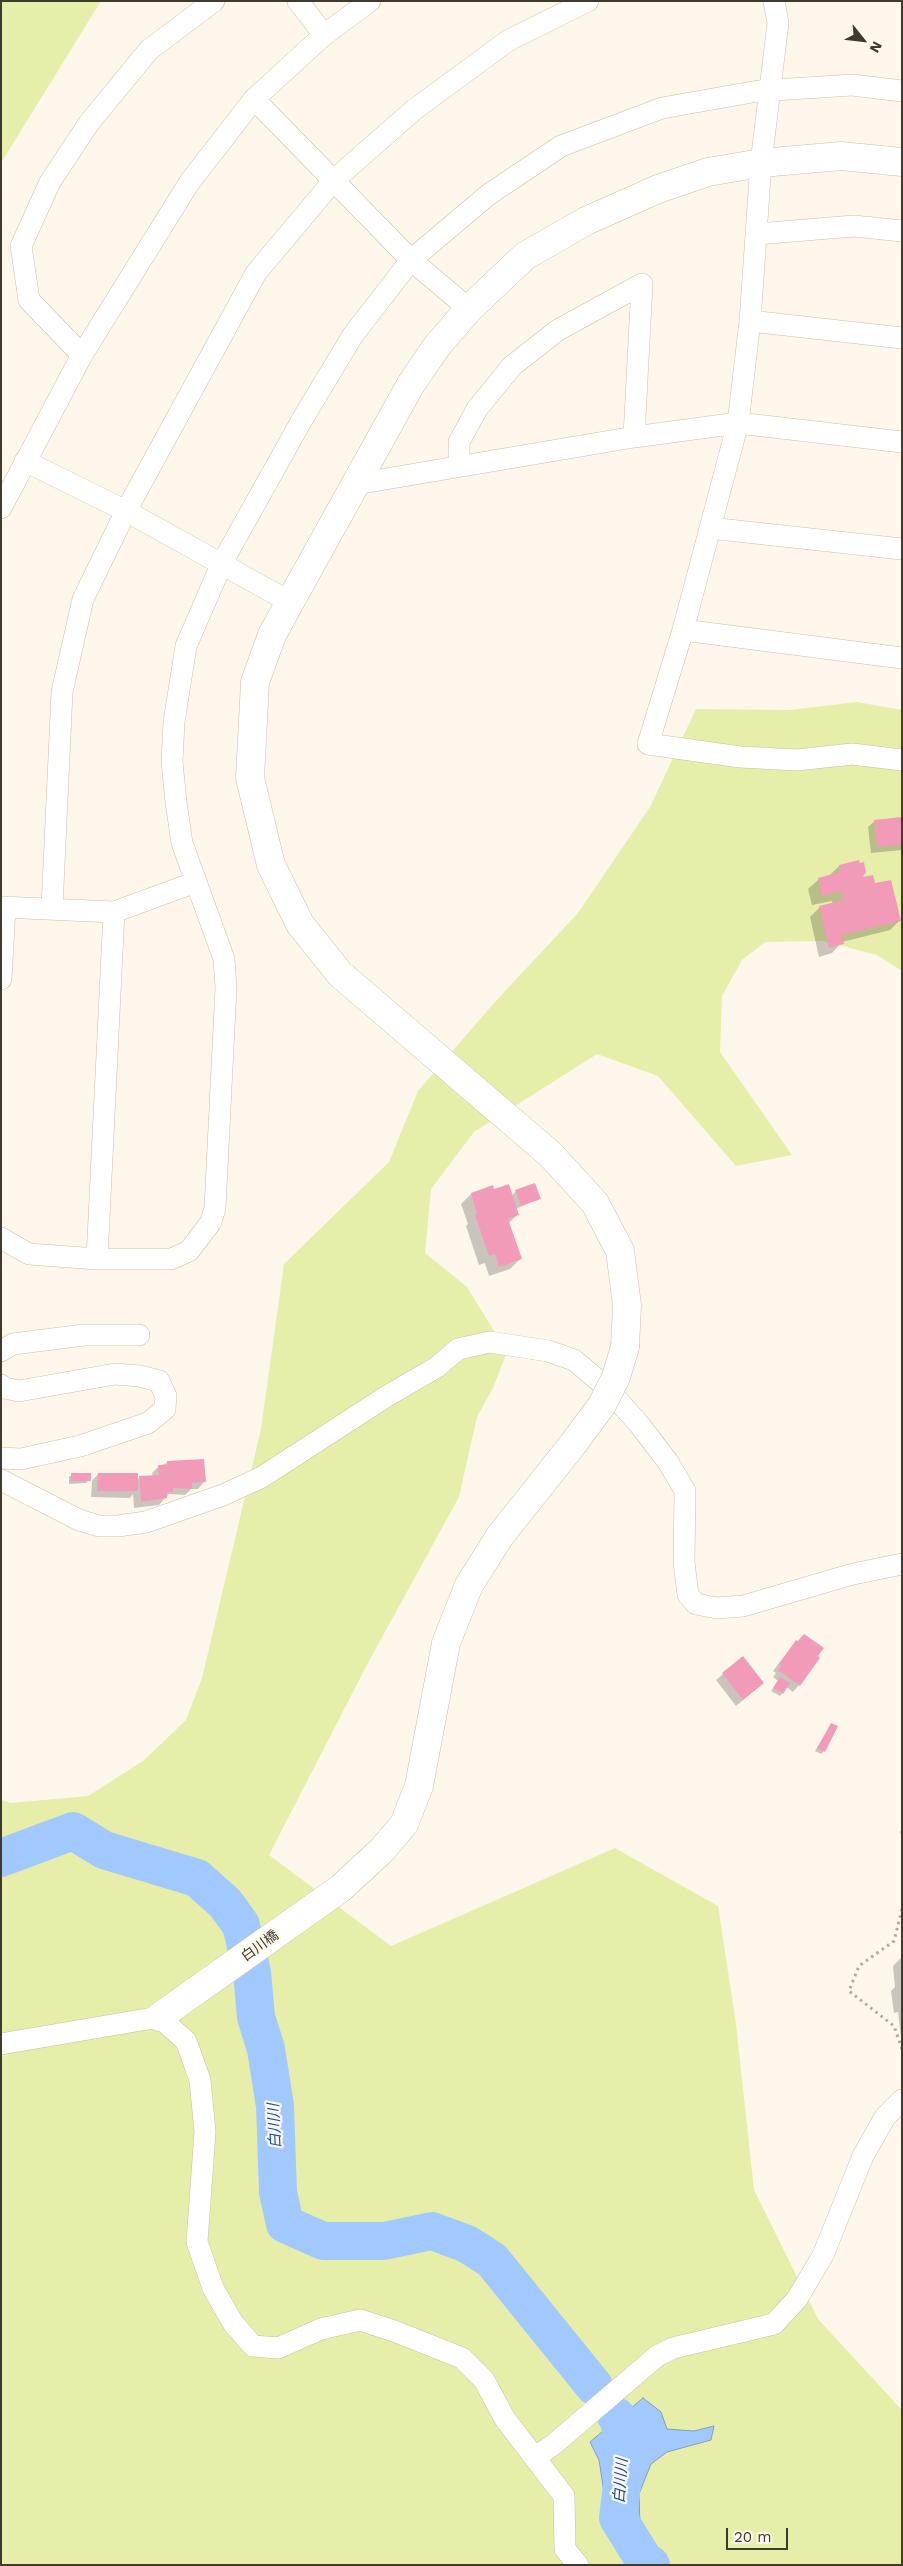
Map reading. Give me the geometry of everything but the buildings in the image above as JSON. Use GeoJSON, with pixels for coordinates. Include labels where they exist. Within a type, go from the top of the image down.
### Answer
{"type":"FeatureCollection","features":[{"type":"Feature","properties":{"kind":"street"},"geometry":{"type":"LineString","coordinates":[[82,355],[29,300],[21,246],[50,182],[89,122],[149,50],[214,1]]}},
{"type":"Feature","properties":{"kind":"street"},"geometry":{"type":"LineString","coordinates":[[298,1],[324,35]]}},
{"type":"Feature","properties":{"kind":"street"},"geometry":{"type":"LineString","coordinates":[[1,508],[24,461],[82,355],[189,183],[254,99],[324,35],[370,1]]}},
{"type":"Feature","properties":{"kind":"street"},"geometry":{"type":"LineString","coordinates":[[52,908],[62,692],[83,599],[126,511],[256,273],[334,180],[415,110],[508,40],[588,1]]}},
{"type":"Feature","properties":{"kind":"street"},"geometry":{"type":"LineString","coordinates":[[774,1],[778,23],[761,163],[750,321],[738,423],[683,630],[648,744],[740,757],[797,760],[852,754],[902,760]]}},
{"type":"Feature","properties":{"kind":"street"},"geometry":{"type":"LineString","coordinates":[[1,1238],[29,1254],[97,1259],[171,1260],[189,1251],[211,1222],[215,1208],[226,987],[224,959],[182,843],[176,802],[172,762],[174,722],[186,646],[222,563],[303,418],[353,335],[411,260],[488,195],[561,146],[662,108],[769,90],[852,85],[902,91]]}},
{"type":"Feature","properties":{"kind":"street"},"geometry":{"type":"LineString","coordinates":[[254,99],[411,260],[469,309]]}},
{"type":"Feature","properties":{"kind":"street","name":"白川橋"},"geometry":{"type":"LineString","coordinates":[[169,2011],[341,1888],[382,1850],[404,1824],[419,1786],[446,1644],[469,1585],[500,1536],[602,1405],[616,1377],[625,1347],[627,1305],[620,1251],[595,1203],[543,1147],[340,974],[300,924],[270,865],[250,778],[255,682],[272,635],[410,384],[437,346],[469,309],[525,256],[586,221],[658,189],[708,172],[761,163],[841,156],[902,162]]}},
{"type":"Feature","properties":{"kind":"street"},"geometry":{"type":"LineString","coordinates":[[756,234],[854,226],[902,231]]}},
{"type":"Feature","properties":{"kind":"street"},"geometry":{"type":"LineString","coordinates":[[459,466],[459,442],[477,410],[512,366],[558,330],[642,284],[634,437]]}},
{"type":"Feature","properties":{"kind":"street"},"geometry":{"type":"LineString","coordinates":[[750,321],[902,338]]}},
{"type":"Feature","properties":{"kind":"street"},"geometry":{"type":"LineString","coordinates":[[356,484],[634,437],[738,423],[902,442]]}},
{"type":"Feature","properties":{"kind":"street"},"geometry":{"type":"LineString","coordinates":[[24,461],[126,511],[290,602]]}},
{"type":"Feature","properties":{"kind":"street"},"geometry":{"type":"LineString","coordinates":[[710,528],[902,549]]}},
{"type":"Feature","properties":{"kind":"street"},"geometry":{"type":"LineString","coordinates":[[683,630],[902,658]]}},
{"type":"Feature","properties":{"kind":"street"},"geometry":{"type":"LineString","coordinates":[[1,979],[3,907],[114,912],[196,882]]}},
{"type":"Feature","properties":{"kind":"street"},"geometry":{"type":"LineString","coordinates":[[97,1259],[114,912]]}},
{"type":"Feature","properties":{"kind":"street"},"geometry":{"type":"LineString","coordinates":[[1,1351],[13,1344],[84,1335],[139,1335]]}},
{"type":"Feature","properties":{"kind":"street"},"geometry":{"type":"LineString","coordinates":[[1,1480],[79,1520],[99,1526],[118,1526],[146,1522],[223,1495],[262,1477],[387,1396],[437,1367],[458,1348],[490,1342],[548,1351],[574,1360],[605,1386],[639,1424],[668,1462],[685,1491],[684,1562],[688,1595],[696,1604],[717,1608],[743,1606],[853,1574],[902,1564]]}},
{"type":"Feature","properties":{"kind":"street"},"geometry":{"type":"LineString","coordinates":[[1,1385],[4,1388],[19,1392],[114,1374],[140,1376],[159,1381],[166,1396],[165,1409],[148,1423],[80,1446],[21,1459],[1,1458]]}},
{"type":"Feature","properties":{"kind":"street"},"geometry":{"type":"LineString","coordinates":[[1,2044],[169,2011],[186,2041],[200,2080],[206,2132],[197,2242],[213,2288],[233,2323],[253,2346],[278,2348],[321,2329],[360,2320],[394,2331],[462,2358],[484,2380],[505,2419],[564,2496],[565,2549],[578,2565]]}},
{"type":"Feature","properties":{"kind":"street"},"geometry":{"type":"LineString","coordinates":[[535,2457],[553,2445],[657,2356],[673,2348],[774,2324],[797,2299],[823,2255],[863,2156],[885,2116],[902,2100]]}},
{"type":"Feature","properties":{"kind":"path"},"geometry":{"type":"LineString","coordinates":[[902,1831],[902,1836]]}},
{"type":"Feature","properties":{"kind":"path"},"geometry":{"type":"LineString","coordinates":[[902,1909],[894,1941],[859,1966],[849,1990],[894,2026],[902,2049]]}},
{"type":"Feature","properties":{"kind":"green space"},"geometry":{"type":"Polygon","coordinates":[[[1,1],[101,1],[1,163],[1,1]]]}},
{"type":"Feature","properties":{"kind":"green space"},"geometry":{"type":"Polygon","coordinates":[[[857,702],[902,710],[902,971],[877,955],[823,941],[765,942],[742,960],[722,996],[720,1052],[792,1155],[736,1166],[658,1076],[597,1054],[474,1132],[431,1189],[425,1253],[467,1287],[507,1352],[493,1388],[477,1417],[459,1497],[369,1661],[269,1855],[391,1946],[615,1848],[718,1906],[736,2024],[754,2190],[818,2319],[902,2410],[902,2565],[1,2565],[1,1800],[11,1803],[88,1796],[143,1761],[186,1720],[202,1678],[261,1429],[284,1264],[389,1162],[418,1091],[493,1004],[578,913],[650,807],[696,709],[790,710],[857,702]]]}},
{"type":"Feature","properties":{"kind":"water"},"geometry":{"type":"Polygon","coordinates":[[[643,2398],[661,2412],[667,2429],[694,2431],[714,2426],[711,2440],[667,2452],[651,2464],[639,2494],[640,2526],[645,2542],[654,2557],[636,2565],[620,2547],[609,2524],[599,2460],[590,2442],[643,2398]]]}},
{"type":"Feature","properties":{"kind":"waterway","name":"白川川"},"geometry":{"type":"LineString","coordinates":[[1,1858],[73,1831],[104,1850],[197,1878],[225,1903],[241,1925],[252,1972],[256,2017],[266,2049],[275,2106],[278,2192],[285,2224],[323,2241],[384,2241],[432,2231],[467,2244],[492,2260],[594,2386]]}},
{"type":"Feature","properties":{"kind":"waterway","name":"白川川"},"geometry":{"type":"LineString","coordinates":[[616,2416],[619,2420],[625,2459],[618,2518],[644,2560],[651,2565]]}}]}
